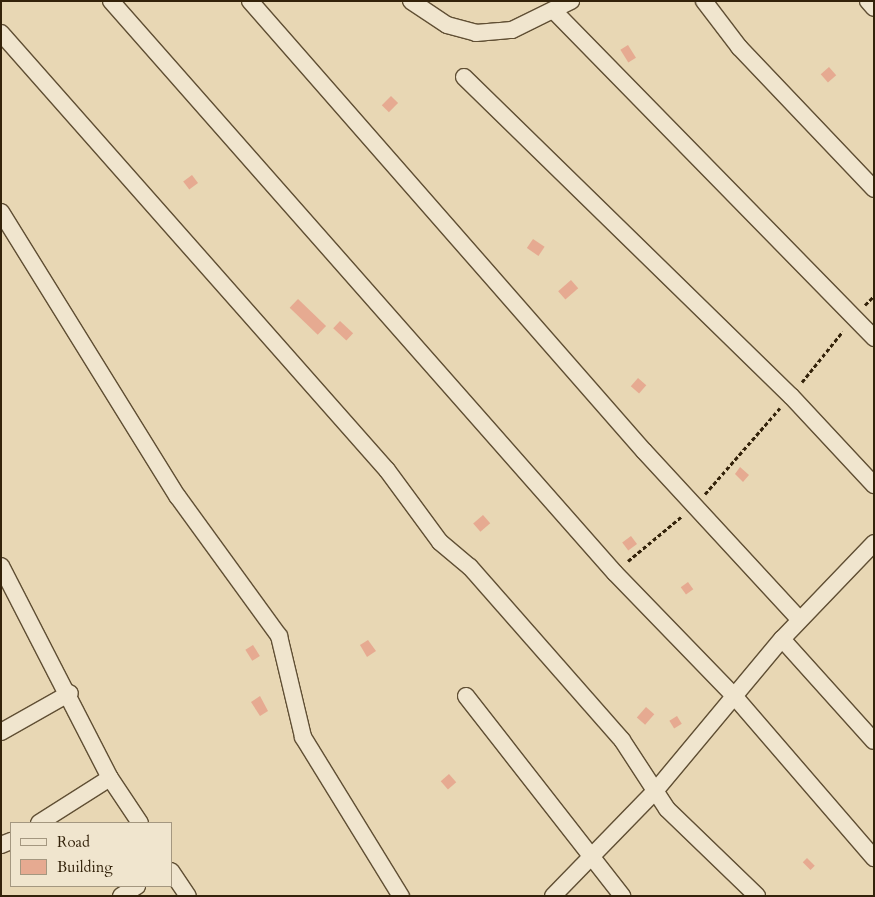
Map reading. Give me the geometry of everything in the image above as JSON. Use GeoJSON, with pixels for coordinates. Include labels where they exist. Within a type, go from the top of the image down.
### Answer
{"type":"FeatureCollection","features":[{"type":"Feature","properties":{"kind":"street"},"geometry":{"type":"LineString","coordinates":[[111,1],[615,573],[735,697],[874,858]]}},
{"type":"Feature","properties":{"kind":"street"},"geometry":{"type":"LineString","coordinates":[[250,1],[695,506],[799,619]]}},
{"type":"Feature","properties":{"kind":"street"},"geometry":{"type":"LineString","coordinates":[[410,1],[447,24],[476,33],[512,30],[571,1]]}},
{"type":"Feature","properties":{"kind":"street"},"geometry":{"type":"LineString","coordinates":[[704,1],[745,54],[874,190]]}},
{"type":"Feature","properties":{"kind":"street"},"geometry":{"type":"LineString","coordinates":[[868,1],[874,8]]}},
{"type":"Feature","properties":{"kind":"street"},"geometry":{"type":"LineString","coordinates":[[554,11],[874,338]]}},
{"type":"Feature","properties":{"kind":"street"},"geometry":{"type":"LineString","coordinates":[[1,32],[387,470],[440,542],[470,567],[622,740],[667,809],[757,896]]}},
{"type":"Feature","properties":{"kind":"street"},"geometry":{"type":"LineString","coordinates":[[464,78],[791,396],[874,485]]}},
{"type":"Feature","properties":{"kind":"street"},"geometry":{"type":"LineString","coordinates":[[1,212],[178,497],[279,636],[303,737],[401,896]]}},
{"type":"Feature","properties":{"kind":"street"},"geometry":{"type":"LineString","coordinates":[[553,896],[656,790],[799,619],[874,543]]}},
{"type":"Feature","properties":{"kind":"street"},"geometry":{"type":"LineString","coordinates":[[1,566],[70,693],[110,778],[139,822]]}},
{"type":"Feature","properties":{"kind":"street"},"geometry":{"type":"LineString","coordinates":[[782,639],[874,741]]}},
{"type":"Feature","properties":{"kind":"street"},"geometry":{"type":"LineString","coordinates":[[1,732],[70,693]]}},
{"type":"Feature","properties":{"kind":"street"},"geometry":{"type":"LineString","coordinates":[[466,696],[591,859],[622,896]]}},
{"type":"Feature","properties":{"kind":"street"},"geometry":{"type":"LineString","coordinates":[[41,822],[110,778]]}},
{"type":"Feature","properties":{"kind":"street"},"geometry":{"type":"LineString","coordinates":[[172,873],[188,896]]}},
{"type":"Feature","properties":{"kind":"street"},"geometry":{"type":"LineString","coordinates":[[120,896],[134,887]]}},
{"type":"Feature","properties":{"kind":"path"},"geometry":{"type":"LineString","coordinates":[[615,573],[695,506],[791,396],[854,317],[874,296]]}},
{"type":"Feature","properties":{"kind":"building"},"geometry":{"type":"Polygon","coordinates":[[[628,45],[636,58],[628,62],[620,50],[628,45]]]}},
{"type":"Feature","properties":{"kind":"building"},"geometry":{"type":"Polygon","coordinates":[[[829,67],[836,75],[828,83],[821,74],[829,67]]]}},
{"type":"Feature","properties":{"kind":"building"},"geometry":{"type":"Polygon","coordinates":[[[391,96],[398,103],[389,112],[382,105],[391,96]]]}},
{"type":"Feature","properties":{"kind":"building"},"geometry":{"type":"Polygon","coordinates":[[[192,175],[198,183],[189,190],[183,182],[192,175]]]}},
{"type":"Feature","properties":{"kind":"building"},"geometry":{"type":"Polygon","coordinates":[[[533,239],[545,247],[538,256],[527,248],[533,239]]]}},
{"type":"Feature","properties":{"kind":"building"},"geometry":{"type":"Polygon","coordinates":[[[571,280],[578,288],[565,299],[558,291],[571,280]]]}},
{"type":"Feature","properties":{"kind":"building"},"geometry":{"type":"Polygon","coordinates":[[[298,299],[326,326],[318,335],[290,308],[298,299]]]}},
{"type":"Feature","properties":{"kind":"building"},"geometry":{"type":"Polygon","coordinates":[[[340,321],[353,333],[346,341],[333,328],[340,321]]]}},
{"type":"Feature","properties":{"kind":"building"},"geometry":{"type":"Polygon","coordinates":[[[638,378],[646,385],[639,394],[631,386],[638,378]]]}},
{"type":"Feature","properties":{"kind":"building"},"geometry":{"type":"Polygon","coordinates":[[[740,467],[749,475],[743,482],[735,474],[740,467]]]}},
{"type":"Feature","properties":{"kind":"building"},"geometry":{"type":"Polygon","coordinates":[[[483,515],[490,523],[480,532],[473,524],[483,515]]]}},
{"type":"Feature","properties":{"kind":"building"},"geometry":{"type":"Polygon","coordinates":[[[631,536],[637,544],[628,551],[622,543],[631,536]]]}},
{"type":"Feature","properties":{"kind":"building"},"geometry":{"type":"Polygon","coordinates":[[[688,582],[693,589],[686,595],[681,587],[688,582]]]}},
{"type":"Feature","properties":{"kind":"building"},"geometry":{"type":"Polygon","coordinates":[[[368,640],[376,651],[367,657],[360,645],[368,640]]]}},
{"type":"Feature","properties":{"kind":"building"},"geometry":{"type":"Polygon","coordinates":[[[253,645],[260,656],[252,661],[245,650],[253,645]]]}},
{"type":"Feature","properties":{"kind":"building"},"geometry":{"type":"Polygon","coordinates":[[[260,696],[268,711],[260,716],[251,702],[260,696]]]}},
{"type":"Feature","properties":{"kind":"building"},"geometry":{"type":"Polygon","coordinates":[[[646,707],[654,714],[645,725],[637,718],[646,707]]]}},
{"type":"Feature","properties":{"kind":"building"},"geometry":{"type":"Polygon","coordinates":[[[677,716],[682,724],[674,728],[669,721],[677,716]]]}},
{"type":"Feature","properties":{"kind":"building"},"geometry":{"type":"Polygon","coordinates":[[[449,774],[456,782],[448,790],[441,781],[449,774]]]}},
{"type":"Feature","properties":{"kind":"building"},"geometry":{"type":"Polygon","coordinates":[[[807,858],[815,866],[811,870],[803,862],[807,858]]]}}]}
